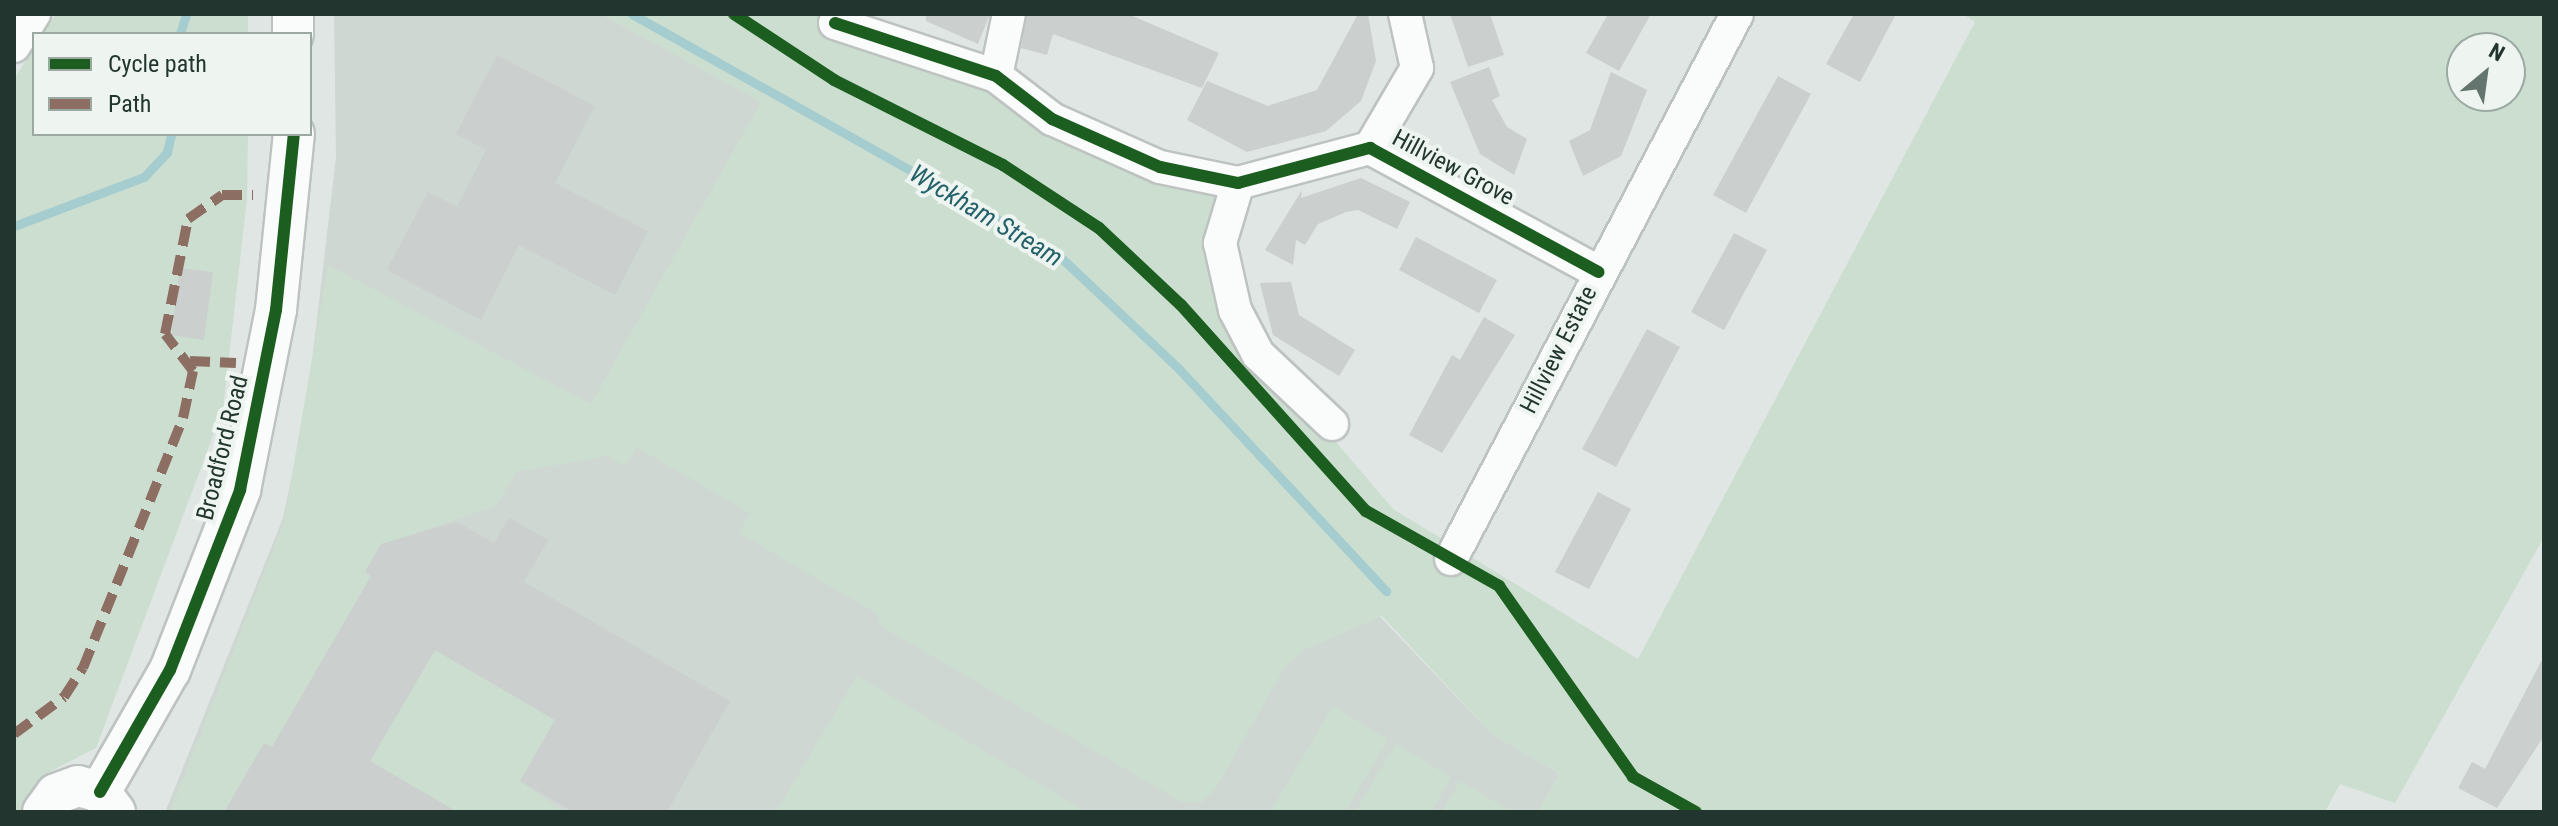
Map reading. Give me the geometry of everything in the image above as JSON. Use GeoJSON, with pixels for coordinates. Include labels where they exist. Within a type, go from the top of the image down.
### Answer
{"type":"FeatureCollection","features":[{"type":"Feature","properties":{"kind":"street"},"geometry":{"type":"LineString","coordinates":[[14,46],[34,14]]}},
{"type":"Feature","properties":{"kind":"street"},"geometry":{"type":"LineString","coordinates":[[996,76],[1009,14]]}},
{"type":"Feature","properties":{"kind":"street","name":"Hillview Grove"},"geometry":{"type":"LineString","coordinates":[[1370,148],[1417,68],[1405,14]]}},
{"type":"Feature","properties":{"kind":"street","name":"Hillview Estate"},"geometry":{"type":"LineString","coordinates":[[1451,559],[1598,272],[1737,14]]}},
{"type":"Feature","properties":{"kind":"street","name":"Hillview Grove"},"geometry":{"type":"LineString","coordinates":[[835,23],[996,76],[1056,122],[1160,167],[1238,183],[1370,148],[1598,272]]}},
{"type":"Feature","properties":{"kind":"street","name":"Broadford Road"},"geometry":{"type":"LineString","coordinates":[[108,802],[170,670],[240,490],[276,310],[294,136]]}},
{"type":"Feature","properties":{"kind":"street"},"geometry":{"type":"LineString","coordinates":[[1238,183],[1220,243],[1235,310],[1258,354],[1332,424]]}},
{"type":"Feature","properties":{"kind":"street"},"geometry":{"type":"LineString","coordinates":[[43,812],[66,789],[108,802]]}},
{"type":"Feature","properties":{"kind":"shaded area"},"geometry":{"type":"Polygon","coordinates":[[[334,14],[601,14],[979,219],[1101,324],[1492,734],[1560,774],[1538,812],[166,810],[283,518],[307,404],[336,157],[334,14]]]}},
{"type":"Feature","properties":{"kind":"green space"},"geometry":{"type":"Polygon","coordinates":[[[56,14],[248,14],[248,32],[44,32],[56,14]]]}},
{"type":"Feature","properties":{"kind":"green space"},"geometry":{"type":"Polygon","coordinates":[[[601,14],[839,14],[1230,187],[1228,315],[1393,509],[1638,659],[1975,22],[1963,14],[2544,14],[2544,537],[2395,803],[2340,784],[2325,812],[1538,812],[1560,774],[1492,734],[1382,616],[1302,651],[1285,667],[1216,788],[1202,802],[1182,802],[881,626],[876,613],[739,533],[750,513],[636,447],[625,467],[608,456],[516,472],[496,506],[395,540],[389,551],[380,546],[365,572],[371,576],[272,747],[264,743],[229,812],[170,812],[284,522],[328,265],[591,404],[761,102],[601,14]]]}},
{"type":"Feature","properties":{"kind":"green space"},"geometry":{"type":"Polygon","coordinates":[[[32,51],[32,136],[248,136],[247,199],[223,409],[96,748],[51,771],[28,798],[27,812],[14,812],[14,79],[32,51]]]}},
{"type":"Feature","properties":{"kind":"green space"},"geometry":{"type":"Polygon","coordinates":[[[435,650],[555,720],[520,781],[564,812],[457,812],[370,761],[435,650]]]}},
{"type":"Feature","properties":{"kind":"green space"},"geometry":{"type":"Polygon","coordinates":[[[857,676],[1087,812],[776,812],[857,676]]]}},
{"type":"Feature","properties":{"kind":"green space"},"geometry":{"type":"Polygon","coordinates":[[[1333,706],[1388,740],[1345,812],[1270,812],[1333,706]]]}},
{"type":"Feature","properties":{"kind":"green space"},"geometry":{"type":"Polygon","coordinates":[[[1396,744],[1451,777],[1431,812],[1355,812],[1396,744]]]}},
{"type":"Feature","properties":{"kind":"green space"},"geometry":{"type":"Polygon","coordinates":[[[1460,781],[1512,812],[1442,812],[1460,781]]]}},
{"type":"Feature","properties":{"kind":"building"},"geometry":{"type":"Polygon","coordinates":[[[926,14],[990,14],[978,44],[926,21],[926,14]]]}},
{"type":"Feature","properties":{"kind":"building"},"geometry":{"type":"Polygon","coordinates":[[[1027,14],[1128,14],[1219,53],[1202,88],[1053,34],[1047,55],[1021,48],[1027,14]]]}},
{"type":"Feature","properties":{"kind":"building"},"geometry":{"type":"Polygon","coordinates":[[[1358,14],[1368,14],[1376,61],[1361,101],[1326,131],[1247,152],[1187,120],[1207,81],[1268,106],[1317,90],[1358,14]]]}},
{"type":"Feature","properties":{"kind":"building"},"geometry":{"type":"Polygon","coordinates":[[[1450,14],[1490,14],[1504,55],[1468,67],[1450,14]]]}},
{"type":"Feature","properties":{"kind":"building"},"geometry":{"type":"Polygon","coordinates":[[[1608,14],[1651,14],[1619,71],[1586,53],[1608,14]]]}},
{"type":"Feature","properties":{"kind":"building"},"geometry":{"type":"Polygon","coordinates":[[[1854,14],[1896,14],[1860,82],[1826,64],[1854,14]]]}},
{"type":"Feature","properties":{"kind":"building"},"geometry":{"type":"Polygon","coordinates":[[[497,55],[595,106],[555,183],[648,231],[615,295],[519,245],[481,320],[387,270],[428,192],[457,207],[486,150],[456,134],[497,55]]]}},
{"type":"Feature","properties":{"kind":"building"},"geometry":{"type":"Polygon","coordinates":[[[1489,67],[1500,96],[1492,100],[1507,127],[1527,139],[1514,175],[1480,154],[1450,82],[1489,67]]]}},
{"type":"Feature","properties":{"kind":"building"},"geometry":{"type":"Polygon","coordinates":[[[1611,72],[1647,90],[1621,156],[1583,176],[1569,141],[1590,130],[1611,72]]]}},
{"type":"Feature","properties":{"kind":"building"},"geometry":{"type":"Polygon","coordinates":[[[1778,76],[1811,94],[1746,213],[1713,195],[1778,76]]]}},
{"type":"Feature","properties":{"kind":"building"},"geometry":{"type":"Polygon","coordinates":[[[1361,178],[1410,202],[1397,229],[1358,210],[1318,224],[1305,245],[1296,240],[1293,265],[1265,250],[1302,190],[1301,198],[1361,178]]]}},
{"type":"Feature","properties":{"kind":"building"},"geometry":{"type":"Polygon","coordinates":[[[1734,233],[1767,250],[1724,330],[1691,312],[1734,233]]]}},
{"type":"Feature","properties":{"kind":"building"},"geometry":{"type":"Polygon","coordinates":[[[1416,237],[1497,280],[1479,313],[1399,270],[1416,237]]]}},
{"type":"Feature","properties":{"kind":"building"},"geometry":{"type":"Polygon","coordinates":[[[180,268],[213,272],[204,340],[171,335],[180,268]]]}},
{"type":"Feature","properties":{"kind":"building"},"geometry":{"type":"Polygon","coordinates":[[[1291,282],[1299,315],[1355,350],[1339,376],[1273,335],[1260,283],[1291,282]]]}},
{"type":"Feature","properties":{"kind":"building"},"geometry":{"type":"Polygon","coordinates":[[[1484,317],[1515,335],[1442,453],[1409,435],[1452,355],[1460,360],[1484,317]]]}},
{"type":"Feature","properties":{"kind":"building"},"geometry":{"type":"Polygon","coordinates":[[[1647,329],[1680,347],[1616,467],[1582,449],[1647,329]]]}},
{"type":"Feature","properties":{"kind":"building"},"geometry":{"type":"Polygon","coordinates":[[[1598,492],[1631,509],[1589,589],[1555,572],[1598,492]]]}},
{"type":"Feature","properties":{"kind":"building"},"geometry":{"type":"Polygon","coordinates":[[[509,518],[548,540],[524,582],[730,701],[667,812],[574,812],[520,781],[555,720],[435,650],[370,761],[457,812],[224,812],[264,743],[272,747],[371,576],[365,572],[381,544],[457,522],[494,543],[509,518]]]}},
{"type":"Feature","properties":{"kind":"building"},"geometry":{"type":"Polygon","coordinates":[[[2544,656],[2544,736],[2497,808],[2458,788],[2472,762],[2485,769],[2544,656]]]}},
{"type":"Feature","properties":{"kind":"waterway"},"geometry":{"type":"LineString","coordinates":[[181,32],[186,14]]}},
{"type":"Feature","properties":{"kind":"waterway","name":"Wyckham Stream"},"geometry":{"type":"LineString","coordinates":[[632,14],[1054,251],[1179,369],[1386,591]]}},
{"type":"Feature","properties":{"kind":"waterway"},"geometry":{"type":"LineString","coordinates":[[14,226],[144,177],[167,152],[171,136]]}},
{"type":"Feature","properties":{"kind":"marked path"},"geometry":{"type":"LineString","coordinates":[[14,734],[64,697],[83,668],[183,418],[193,371],[165,334],[188,219],[222,195],[253,195]]}},
{"type":"Feature","properties":{"kind":"marked path"},"geometry":{"type":"LineString","coordinates":[[190,361],[236,363]]}},
{"type":"Feature","properties":{"kind":"cycle path"},"geometry":{"type":"LineString","coordinates":[[734,14],[834,80],[1003,165],[1099,228],[1181,305],[1366,511],[1499,586],[1633,777],[1696,812]]}},
{"type":"Feature","properties":{"kind":"cycle path"},"geometry":{"type":"LineString","coordinates":[[835,23],[996,76],[1052,119],[1160,167],[1238,183],[1370,148],[1598,272]]}},
{"type":"Feature","properties":{"kind":"cycle path"},"geometry":{"type":"LineString","coordinates":[[100,792],[170,670],[240,490],[276,310],[294,136]]}}]}
